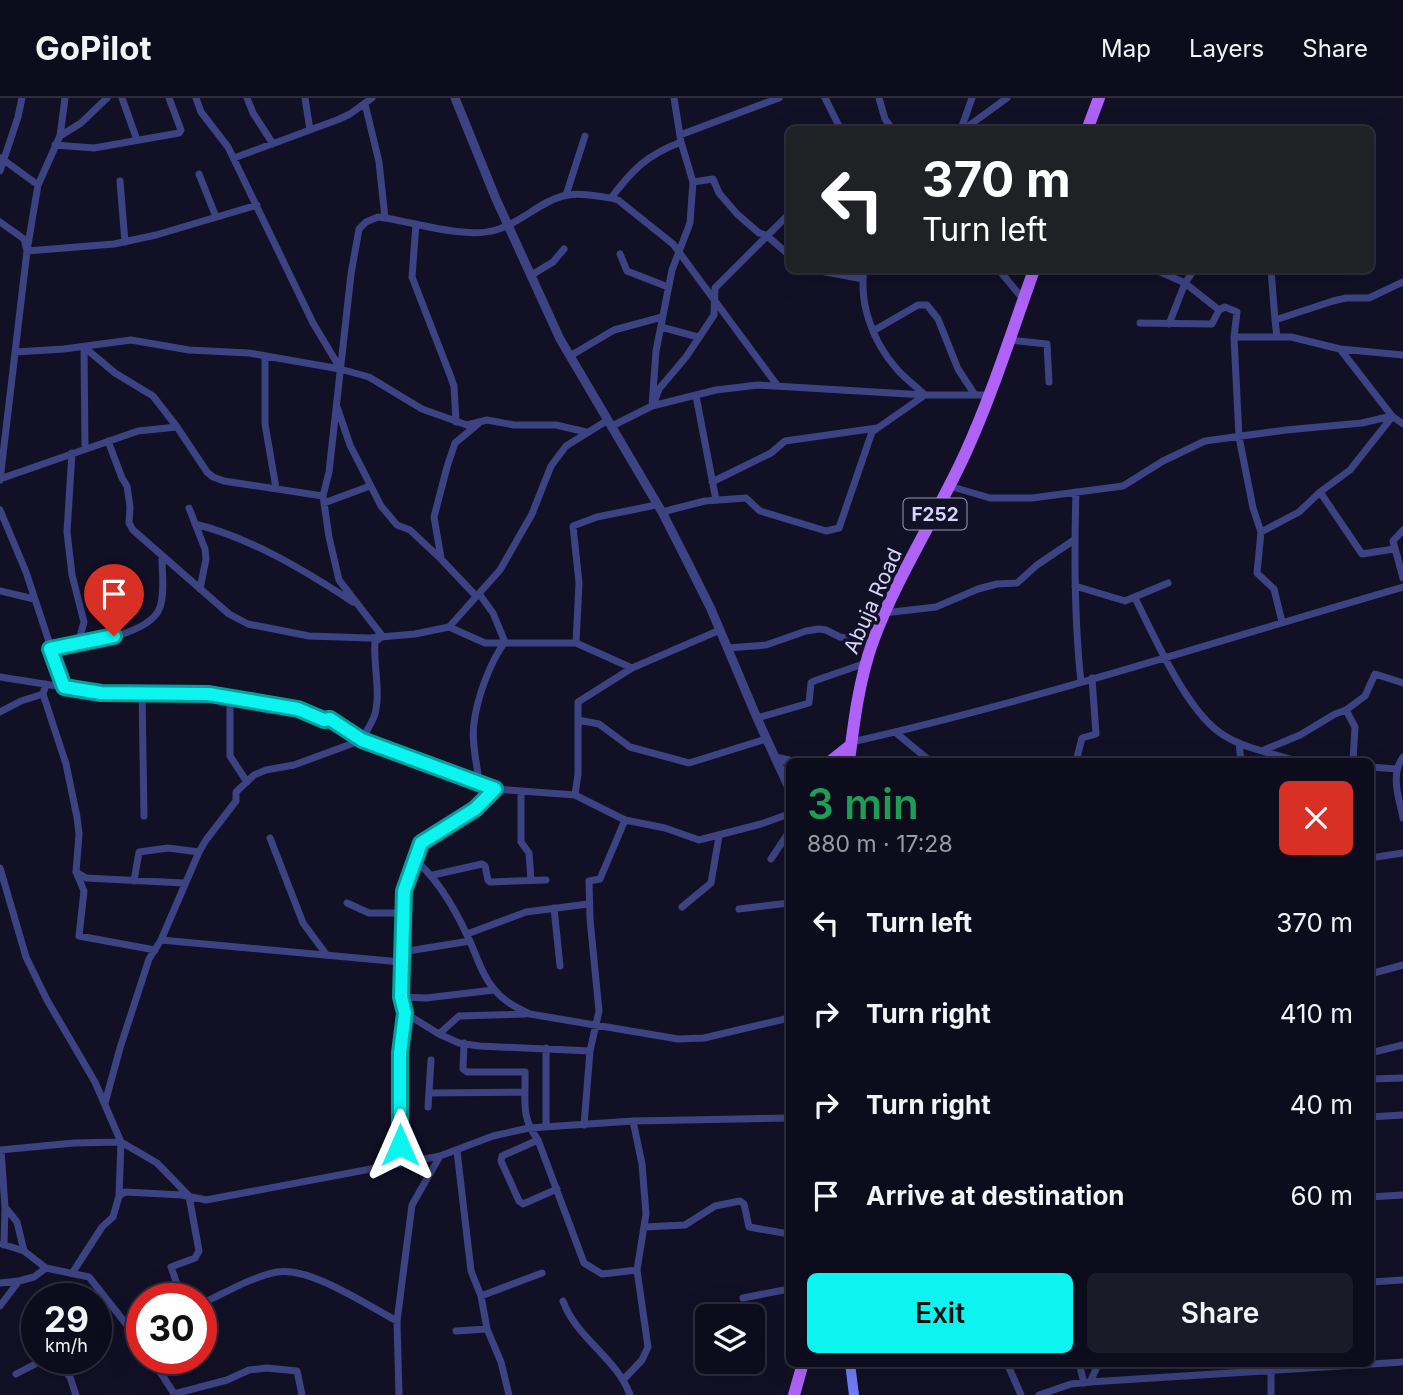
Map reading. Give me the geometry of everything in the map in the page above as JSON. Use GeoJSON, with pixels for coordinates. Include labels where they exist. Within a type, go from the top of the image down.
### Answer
{"type":"FeatureCollection","features":[{"type":"Feature","properties":{"kind":"main road"},"geometry":{"type":"LineString","coordinates":[[1088,126],[1099,98]]}},
{"type":"Feature","properties":{"kind":"main road","name":"Abuja Road"},"geometry":{"type":"LineString","coordinates":[[849,758],[866,663],[873,642],[884,613],[965,454],[1033,273]]}},
{"type":"Feature","properties":{"kind":"main road"},"geometry":{"type":"LineString","coordinates":[[834,758],[851,743]]}},
{"type":"Feature","properties":{"kind":"main road"},"geometry":{"type":"LineString","coordinates":[[794,1395],[802,1367]]}},
{"type":"Feature","properties":{"kind":"main road"},"geometry":{"type":"LineString","coordinates":[[850,1367],[854,1395]]}},
{"type":"Feature","properties":{"kind":"street"},"geometry":{"type":"LineString","coordinates":[[0,171],[1,159],[18,117],[22,98]]}},
{"type":"Feature","properties":{"kind":"street"},"geometry":{"type":"LineString","coordinates":[[65,98],[60,136],[50,164],[38,185],[27,251],[0,479],[138,431],[177,427]]}},
{"type":"Feature","properties":{"kind":"street"},"geometry":{"type":"LineString","coordinates":[[60,136],[81,123],[107,98]]}},
{"type":"Feature","properties":{"kind":"street"},"geometry":{"type":"LineString","coordinates":[[122,98],[137,140]]}},
{"type":"Feature","properties":{"kind":"street"},"geometry":{"type":"LineString","coordinates":[[55,145],[94,148],[180,132],[169,98]]}},
{"type":"Feature","properties":{"kind":"street"},"geometry":{"type":"LineString","coordinates":[[196,98],[201,112],[234,158],[313,323],[340,369]]}},
{"type":"Feature","properties":{"kind":"street"},"geometry":{"type":"LineString","coordinates":[[247,98],[253,113],[273,144]]}},
{"type":"Feature","properties":{"kind":"street"},"geometry":{"type":"LineString","coordinates":[[305,98],[310,130]]}},
{"type":"Feature","properties":{"kind":"street"},"geometry":{"type":"LineString","coordinates":[[455,98],[530,276],[570,356],[659,509],[720,630],[786,782]]}},
{"type":"Feature","properties":{"kind":"street"},"geometry":{"type":"LineString","coordinates":[[652,405],[656,351],[668,287],[678,251],[690,223],[693,182],[680,139],[674,98]]}},
{"type":"Feature","properties":{"kind":"street"},"geometry":{"type":"LineString","coordinates":[[611,198],[631,172],[660,150],[779,98]]}},
{"type":"Feature","properties":{"kind":"street"},"geometry":{"type":"LineString","coordinates":[[825,98],[839,126]]}},
{"type":"Feature","properties":{"kind":"street"},"geometry":{"type":"LineString","coordinates":[[879,98],[885,119],[890,126]]}},
{"type":"Feature","properties":{"kind":"street"},"geometry":{"type":"LineString","coordinates":[[963,126],[972,98]]}},
{"type":"Feature","properties":{"kind":"street"},"geometry":{"type":"LineString","coordinates":[[968,126],[1007,98]]}},
{"type":"Feature","properties":{"kind":"street"},"geometry":{"type":"LineString","coordinates":[[234,158],[350,114],[368,101],[379,162],[385,218]]}},
{"type":"Feature","properties":{"kind":"street"},"geometry":{"type":"LineString","coordinates":[[566,195],[585,136]]}},
{"type":"Feature","properties":{"kind":"street"},"geometry":{"type":"LineString","coordinates":[[1,159],[38,185]]}},
{"type":"Feature","properties":{"kind":"street"},"geometry":{"type":"LineString","coordinates":[[199,174],[216,217]]}},
{"type":"Feature","properties":{"kind":"street"},"geometry":{"type":"LineString","coordinates":[[693,182],[713,179],[719,193],[737,214],[758,233],[766,235],[786,252]]}},
{"type":"Feature","properties":{"kind":"street"},"geometry":{"type":"LineString","coordinates":[[120,181],[125,242]]}},
{"type":"Feature","properties":{"kind":"street"},"geometry":{"type":"LineString","coordinates":[[383,637],[339,580],[323,500],[329,472],[351,274],[359,229],[366,222],[378,217],[471,233],[495,231],[551,200],[566,195],[618,200],[673,244],[777,385]]}},
{"type":"Feature","properties":{"kind":"street"},"geometry":{"type":"LineString","coordinates":[[27,251],[90,248],[125,242],[257,205]]}},
{"type":"Feature","properties":{"kind":"street"},"geometry":{"type":"LineString","coordinates":[[652,405],[659,389],[686,357],[714,316],[715,288],[786,217]]}},
{"type":"Feature","properties":{"kind":"street"},"geometry":{"type":"LineString","coordinates":[[0,222],[24,239],[27,251]]}},
{"type":"Feature","properties":{"kind":"street"},"geometry":{"type":"LineString","coordinates":[[416,224],[412,277],[454,386],[456,422]]}},
{"type":"Feature","properties":{"kind":"street"},"geometry":{"type":"LineString","coordinates":[[530,276],[553,262],[564,249]]}},
{"type":"Feature","properties":{"kind":"street"},"geometry":{"type":"LineString","coordinates":[[620,254],[627,271],[668,287]]}},
{"type":"Feature","properties":{"kind":"street"},"geometry":{"type":"LineString","coordinates":[[831,273],[863,279]]}},
{"type":"Feature","properties":{"kind":"street"},"geometry":{"type":"LineString","coordinates":[[864,273],[867,320],[896,368],[925,395]]}},
{"type":"Feature","properties":{"kind":"street"},"geometry":{"type":"LineString","coordinates":[[1001,273],[1023,300]]}},
{"type":"Feature","properties":{"kind":"street"},"geometry":{"type":"LineString","coordinates":[[1163,273],[1185,283],[1219,310]]}},
{"type":"Feature","properties":{"kind":"street"},"geometry":{"type":"LineString","coordinates":[[1169,324],[1185,283],[1192,273]]}},
{"type":"Feature","properties":{"kind":"street"},"geometry":{"type":"LineString","coordinates":[[1270,273],[1277,337]]}},
{"type":"Feature","properties":{"kind":"street"},"geometry":{"type":"LineString","coordinates":[[1275,320],[1333,301],[1368,298],[1403,282]]}},
{"type":"Feature","properties":{"kind":"street"},"geometry":{"type":"LineString","coordinates":[[873,331],[918,304],[927,305],[938,319],[958,369],[975,395]]}},
{"type":"Feature","properties":{"kind":"street"},"geometry":{"type":"LineString","coordinates":[[1140,323],[1212,324],[1219,310],[1225,307],[1237,312],[1234,337],[1239,437],[1253,508],[1261,532],[1257,573],[1258,577],[1274,589],[1282,622]]}},
{"type":"Feature","properties":{"kind":"street"},"geometry":{"type":"LineString","coordinates":[[570,356],[614,330],[663,317]]}},
{"type":"Feature","properties":{"kind":"street"},"geometry":{"type":"LineString","coordinates":[[661,327],[698,337]]}},
{"type":"Feature","properties":{"kind":"street"},"geometry":{"type":"LineString","coordinates":[[1234,337],[1292,337],[1340,349],[1403,355]]}},
{"type":"Feature","properties":{"kind":"street"},"geometry":{"type":"LineString","coordinates":[[15,352],[84,347],[131,340],[189,350],[248,353],[340,369],[369,377],[422,409],[467,425],[487,420],[514,425],[556,425],[586,432]]}},
{"type":"Feature","properties":{"kind":"street"},"geometry":{"type":"LineString","coordinates":[[1009,340],[1047,344],[1049,382]]}},
{"type":"Feature","properties":{"kind":"street"},"geometry":{"type":"LineString","coordinates":[[84,347],[116,373],[153,396],[213,477],[276,488],[323,500],[370,486]]}},
{"type":"Feature","properties":{"kind":"street"},"geometry":{"type":"LineString","coordinates":[[84,347],[85,448]]}},
{"type":"Feature","properties":{"kind":"street"},"geometry":{"type":"LineString","coordinates":[[1340,349],[1392,416],[1403,424]]}},
{"type":"Feature","properties":{"kind":"street"},"geometry":{"type":"LineString","coordinates":[[265,357],[265,424],[276,488]]}},
{"type":"Feature","properties":{"kind":"street"},"geometry":{"type":"LineString","coordinates":[[108,440],[127,486],[130,523],[139,537],[229,614],[248,624],[309,636],[383,637],[449,627],[500,570],[532,514],[551,466],[566,446],[586,432],[652,405],[716,390],[777,385],[925,395],[989,395]]}},
{"type":"Feature","properties":{"kind":"street"},"geometry":{"type":"LineString","coordinates":[[576,643],[579,583],[573,526],[597,517],[746,498],[760,511],[826,531],[834,530],[839,528],[868,440],[877,428],[925,395]]}},
{"type":"Feature","properties":{"kind":"street"},"geometry":{"type":"LineString","coordinates":[[696,396],[716,500]]}},
{"type":"Feature","properties":{"kind":"street"},"geometry":{"type":"LineString","coordinates":[[335,400],[350,446],[381,506],[397,525],[410,530],[478,596],[493,613],[505,642]]}},
{"type":"Feature","properties":{"kind":"street"},"geometry":{"type":"LineString","coordinates":[[949,486],[990,498],[1032,498],[1123,486],[1163,461],[1200,443],[1286,430],[1362,423],[1392,416]]}},
{"type":"Feature","properties":{"kind":"street"},"geometry":{"type":"LineString","coordinates":[[1261,532],[1299,512],[1350,470],[1392,416]]}},
{"type":"Feature","properties":{"kind":"street"},"geometry":{"type":"LineString","coordinates":[[441,559],[435,517],[447,467],[455,443],[480,422]]}},
{"type":"Feature","properties":{"kind":"street"},"geometry":{"type":"LineString","coordinates":[[712,482],[771,453],[785,441],[877,428]]}},
{"type":"Feature","properties":{"kind":"street"},"geometry":{"type":"LineString","coordinates":[[72,453],[67,532],[72,575],[84,622],[78,644]]}},
{"type":"Feature","properties":{"kind":"street"},"geometry":{"type":"LineString","coordinates":[[1076,492],[1075,586],[1081,682]]}},
{"type":"Feature","properties":{"kind":"street"},"geometry":{"type":"LineString","coordinates":[[1320,492],[1362,554],[1394,549]]}},
{"type":"Feature","properties":{"kind":"street"},"geometry":{"type":"LineString","coordinates":[[189,508],[205,549],[206,559],[200,589]]}},
{"type":"Feature","properties":{"kind":"street"},"geometry":{"type":"LineString","coordinates":[[0,510],[26,572],[64,687]]}},
{"type":"Feature","properties":{"kind":"street"},"geometry":{"type":"LineString","coordinates":[[195,524],[220,530],[310,573],[356,604]]}},
{"type":"Feature","properties":{"kind":"street"},"geometry":{"type":"LineString","coordinates":[[1403,530],[1393,541],[1403,578]]}},
{"type":"Feature","properties":{"kind":"street"},"geometry":{"type":"LineString","coordinates":[[0,539],[9,536]]}},
{"type":"Feature","properties":{"kind":"street"},"geometry":{"type":"LineString","coordinates":[[884,613],[936,607],[978,589],[1017,583],[1037,565],[1074,540]]}},
{"type":"Feature","properties":{"kind":"street"},"geometry":{"type":"LineString","coordinates":[[50,649],[114,636],[149,623],[160,609],[162,558]]}},
{"type":"Feature","properties":{"kind":"street"},"geometry":{"type":"LineString","coordinates":[[1075,586],[1125,601],[1168,583]]}},
{"type":"Feature","properties":{"kind":"street"},"geometry":{"type":"LineString","coordinates":[[851,743],[959,717],[1403,587]]}},
{"type":"Feature","properties":{"kind":"street"},"geometry":{"type":"LineString","coordinates":[[0,591],[34,599]]}},
{"type":"Feature","properties":{"kind":"street"},"geometry":{"type":"LineString","coordinates":[[1135,598],[1195,707],[1222,735],[1287,758]]}},
{"type":"Feature","properties":{"kind":"street"},"geometry":{"type":"LineString","coordinates":[[449,627],[485,643],[576,643],[632,668]]}},
{"type":"Feature","properties":{"kind":"street"},"geometry":{"type":"LineString","coordinates":[[727,648],[766,645],[819,629],[826,629],[840,637],[873,642]]}},
{"type":"Feature","properties":{"kind":"street"},"geometry":{"type":"LineString","coordinates":[[575,795],[578,774],[578,702],[632,668],[720,630]]}},
{"type":"Feature","properties":{"kind":"street"},"geometry":{"type":"LineString","coordinates":[[105,1103],[139,984],[206,840],[236,801],[236,792],[254,775],[294,765],[362,740],[374,716],[377,697],[375,640],[383,637]]}},
{"type":"Feature","properties":{"kind":"street"},"geometry":{"type":"LineString","coordinates":[[479,782],[473,724],[487,673],[505,642]]}},
{"type":"Feature","properties":{"kind":"street"},"geometry":{"type":"LineString","coordinates":[[757,718],[809,703],[811,683],[866,663]]}},
{"type":"Feature","properties":{"kind":"street"},"geometry":{"type":"LineString","coordinates":[[1263,750],[1300,735],[1346,710],[1365,696],[1375,674],[1403,683]]}},
{"type":"Feature","properties":{"kind":"street"},"geometry":{"type":"LineString","coordinates":[[0,677],[101,693],[209,694],[298,709],[324,720],[330,719],[362,740],[495,789],[575,795],[625,820],[665,828],[703,841],[786,815]]}},
{"type":"Feature","properties":{"kind":"street"},"geometry":{"type":"LineString","coordinates":[[1077,758],[1082,738],[1096,734],[1092,678]]}},
{"type":"Feature","properties":{"kind":"street"},"geometry":{"type":"LineString","coordinates":[[47,684],[43,694],[66,764],[78,817],[76,872],[84,891],[79,936],[155,950]]}},
{"type":"Feature","properties":{"kind":"street"},"geometry":{"type":"LineString","coordinates":[[142,692],[144,816]]}},
{"type":"Feature","properties":{"kind":"street"},"geometry":{"type":"LineString","coordinates":[[0,712],[43,694]]}},
{"type":"Feature","properties":{"kind":"street"},"geometry":{"type":"LineString","coordinates":[[230,698],[230,756],[247,782]]}},
{"type":"Feature","properties":{"kind":"street"},"geometry":{"type":"LineString","coordinates":[[1346,710],[1355,727],[1353,758]]}},
{"type":"Feature","properties":{"kind":"street"},"geometry":{"type":"LineString","coordinates":[[578,720],[599,724],[630,747],[689,763],[766,739]]}},
{"type":"Feature","properties":{"kind":"street"},"geometry":{"type":"LineString","coordinates":[[895,732],[926,758]]}},
{"type":"Feature","properties":{"kind":"street"},"geometry":{"type":"LineString","coordinates":[[1239,743],[1241,758]]}},
{"type":"Feature","properties":{"kind":"street"},"geometry":{"type":"LineString","coordinates":[[1403,757],[1396,775],[1403,818]]}},
{"type":"Feature","properties":{"kind":"street"},"geometry":{"type":"LineString","coordinates":[[775,758],[786,760]]}},
{"type":"Feature","properties":{"kind":"street"},"geometry":{"type":"LineString","coordinates":[[1374,767],[1397,769]]}},
{"type":"Feature","properties":{"kind":"street"},"geometry":{"type":"LineString","coordinates":[[400,1164],[400,1053],[405,1013],[401,997],[404,891],[421,843],[475,809],[495,789]]}},
{"type":"Feature","properties":{"kind":"street"},"geometry":{"type":"LineString","coordinates":[[521,792],[521,842],[529,853],[531,880]]}},
{"type":"Feature","properties":{"kind":"street"},"geometry":{"type":"LineString","coordinates":[[584,1125],[590,1051],[598,1003],[589,881],[600,879],[625,820]]}},
{"type":"Feature","properties":{"kind":"street"},"geometry":{"type":"LineString","coordinates":[[682,907],[711,883],[719,836]]}},
{"type":"Feature","properties":{"kind":"street"},"geometry":{"type":"LineString","coordinates":[[771,859],[786,836]]}},
{"type":"Feature","properties":{"kind":"street"},"geometry":{"type":"LineString","coordinates":[[270,838],[303,923],[326,954]]}},
{"type":"Feature","properties":{"kind":"street"},"geometry":{"type":"LineString","coordinates":[[134,881],[139,852],[168,848],[199,852]]}},
{"type":"Feature","properties":{"kind":"street"},"geometry":{"type":"LineString","coordinates":[[1374,857],[1403,853]]}},
{"type":"Feature","properties":{"kind":"street"},"geometry":{"type":"LineString","coordinates":[[414,859],[433,875],[469,938],[485,977],[494,990],[513,1006],[530,1013],[594,1027],[687,1039],[705,1038],[786,1019]]}},
{"type":"Feature","properties":{"kind":"street"},"geometry":{"type":"LineString","coordinates":[[433,875],[482,864],[491,882],[546,880]]}},
{"type":"Feature","properties":{"kind":"street"},"geometry":{"type":"LineString","coordinates":[[0,868],[26,957],[105,1103],[121,1142],[119,1196],[113,1217],[102,1227],[73,1272]]}},
{"type":"Feature","properties":{"kind":"street"},"geometry":{"type":"LineString","coordinates":[[76,872],[86,878],[184,883]]}},
{"type":"Feature","properties":{"kind":"street"},"geometry":{"type":"LineString","coordinates":[[347,903],[369,913],[404,913]]}},
{"type":"Feature","properties":{"kind":"street"},"geometry":{"type":"LineString","coordinates":[[739,909],[786,903]]}},
{"type":"Feature","properties":{"kind":"street"},"geometry":{"type":"LineString","coordinates":[[402,952],[469,938],[526,912],[589,904]]}},
{"type":"Feature","properties":{"kind":"street"},"geometry":{"type":"LineString","coordinates":[[554,908],[560,966]]}},
{"type":"Feature","properties":{"kind":"street"},"geometry":{"type":"LineString","coordinates":[[161,940],[401,962]]}},
{"type":"Feature","properties":{"kind":"street"},"geometry":{"type":"LineString","coordinates":[[1374,973],[1403,965]]}},
{"type":"Feature","properties":{"kind":"street"},"geometry":{"type":"LineString","coordinates":[[401,997],[430,998],[494,990]]}},
{"type":"Feature","properties":{"kind":"street"},"geometry":{"type":"LineString","coordinates":[[405,1013],[439,1034],[464,1043],[590,1051]]}},
{"type":"Feature","properties":{"kind":"street"},"geometry":{"type":"LineString","coordinates":[[439,1034],[459,1016],[530,1013]]}},
{"type":"Feature","properties":{"kind":"street"},"geometry":{"type":"LineString","coordinates":[[464,1043],[465,1071],[525,1072],[525,1114],[529,1128],[538,1140],[584,1263],[602,1274],[636,1270]]}},
{"type":"Feature","properties":{"kind":"street"},"geometry":{"type":"LineString","coordinates":[[1374,1051],[1403,1045]]}},
{"type":"Feature","properties":{"kind":"street"},"geometry":{"type":"LineString","coordinates":[[546,1048],[546,1126]]}},
{"type":"Feature","properties":{"kind":"street"},"geometry":{"type":"LineString","coordinates":[[428,1107],[431,1060]]}},
{"type":"Feature","properties":{"kind":"street"},"geometry":{"type":"LineString","coordinates":[[1374,1079],[1403,1078]]}},
{"type":"Feature","properties":{"kind":"street"},"geometry":{"type":"LineString","coordinates":[[429,1093],[525,1092]]}},
{"type":"Feature","properties":{"kind":"street"},"geometry":{"type":"LineString","coordinates":[[1374,1117],[1403,1115]]}},
{"type":"Feature","properties":{"kind":"street"},"geometry":{"type":"LineString","coordinates":[[119,1196],[125,1192],[189,1196],[206,1200],[440,1156],[493,1136],[546,1126],[633,1121],[786,1118]]}},
{"type":"Feature","properties":{"kind":"street"},"geometry":{"type":"LineString","coordinates":[[624,1379],[642,1360],[648,1347],[636,1270],[646,1214],[642,1164],[633,1121]]}},
{"type":"Feature","properties":{"kind":"street"},"geometry":{"type":"LineString","coordinates":[[538,1140],[502,1156],[501,1161],[519,1201],[523,1204],[557,1189]]}},
{"type":"Feature","properties":{"kind":"street"},"geometry":{"type":"LineString","coordinates":[[126,1324],[89,1277],[46,1268],[24,1251],[2,1245],[5,1207],[1,1150],[74,1143],[121,1142],[158,1163],[189,1196],[200,1251],[195,1258],[172,1267],[177,1283]]}},
{"type":"Feature","properties":{"kind":"street"},"geometry":{"type":"LineString","coordinates":[[457,1151],[469,1264],[481,1296],[488,1329],[501,1362],[509,1395]]}},
{"type":"Feature","properties":{"kind":"street"},"geometry":{"type":"LineString","coordinates":[[399,1395],[397,1321],[412,1205],[440,1156]]}},
{"type":"Feature","properties":{"kind":"street"},"geometry":{"type":"LineString","coordinates":[[1374,1196],[1403,1195]]}},
{"type":"Feature","properties":{"kind":"street"},"geometry":{"type":"LineString","coordinates":[[644,1227],[685,1225],[715,1206],[743,1201],[749,1227],[786,1233]]}},
{"type":"Feature","properties":{"kind":"street"},"geometry":{"type":"LineString","coordinates":[[5,1207],[17,1222],[24,1251]]}},
{"type":"Feature","properties":{"kind":"street"},"geometry":{"type":"LineString","coordinates":[[0,1283],[34,1277],[46,1268]]}},
{"type":"Feature","properties":{"kind":"street"},"geometry":{"type":"LineString","coordinates":[[217,1297],[256,1279],[277,1272],[289,1272],[329,1283],[397,1321]]}},
{"type":"Feature","properties":{"kind":"street"},"geometry":{"type":"LineString","coordinates":[[481,1296],[542,1273]]}},
{"type":"Feature","properties":{"kind":"street"},"geometry":{"type":"LineString","coordinates":[[1374,1282],[1403,1280]]}},
{"type":"Feature","properties":{"kind":"street"},"geometry":{"type":"LineString","coordinates":[[0,1306],[19,1281]]}},
{"type":"Feature","properties":{"kind":"street"},"geometry":{"type":"LineString","coordinates":[[743,1298],[786,1290]]}},
{"type":"Feature","properties":{"kind":"street"},"geometry":{"type":"LineString","coordinates":[[563,1301],[572,1320],[624,1379],[630,1395]]}},
{"type":"Feature","properties":{"kind":"street"},"geometry":{"type":"LineString","coordinates":[[456,1331],[488,1329]]}},
{"type":"Feature","properties":{"kind":"street"},"geometry":{"type":"LineString","coordinates":[[1374,1363],[1403,1362]]}},
{"type":"Feature","properties":{"kind":"street"},"geometry":{"type":"LineString","coordinates":[[1009,1367],[1021,1395]]}},
{"type":"Feature","properties":{"kind":"street"},"geometry":{"type":"LineString","coordinates":[[1081,1367],[1087,1382]]}},
{"type":"Feature","properties":{"kind":"street"},"geometry":{"type":"LineString","coordinates":[[1087,1382],[1096,1367]]}},
{"type":"Feature","properties":{"kind":"street"},"geometry":{"type":"LineString","coordinates":[[1039,1395],[1071,1384],[1260,1367]]}},
{"type":"Feature","properties":{"kind":"street"},"geometry":{"type":"LineString","coordinates":[[1271,1367],[1271,1395]]}},
{"type":"Feature","properties":{"kind":"street"},"geometry":{"type":"LineString","coordinates":[[161,1374],[174,1395],[227,1380],[248,1370],[267,1368],[297,1371],[302,1395]]}},
{"type":"Feature","properties":{"kind":"street"},"geometry":{"type":"LineString","coordinates":[[16,1374],[21,1371]]}},
{"type":"Feature","properties":{"kind":"street"},"geometry":{"type":"LineString","coordinates":[[67,1374],[76,1395]]}},
{"type":"Feature","properties":{"kind":"route"},"geometry":{"type":"LineString","coordinates":[[114,636],[50,649],[64,687],[101,693],[209,694],[298,709],[324,720],[330,719],[362,740],[495,789],[475,809],[421,843],[404,891],[401,997],[405,1013],[400,1053],[400,1145]]}}]}
